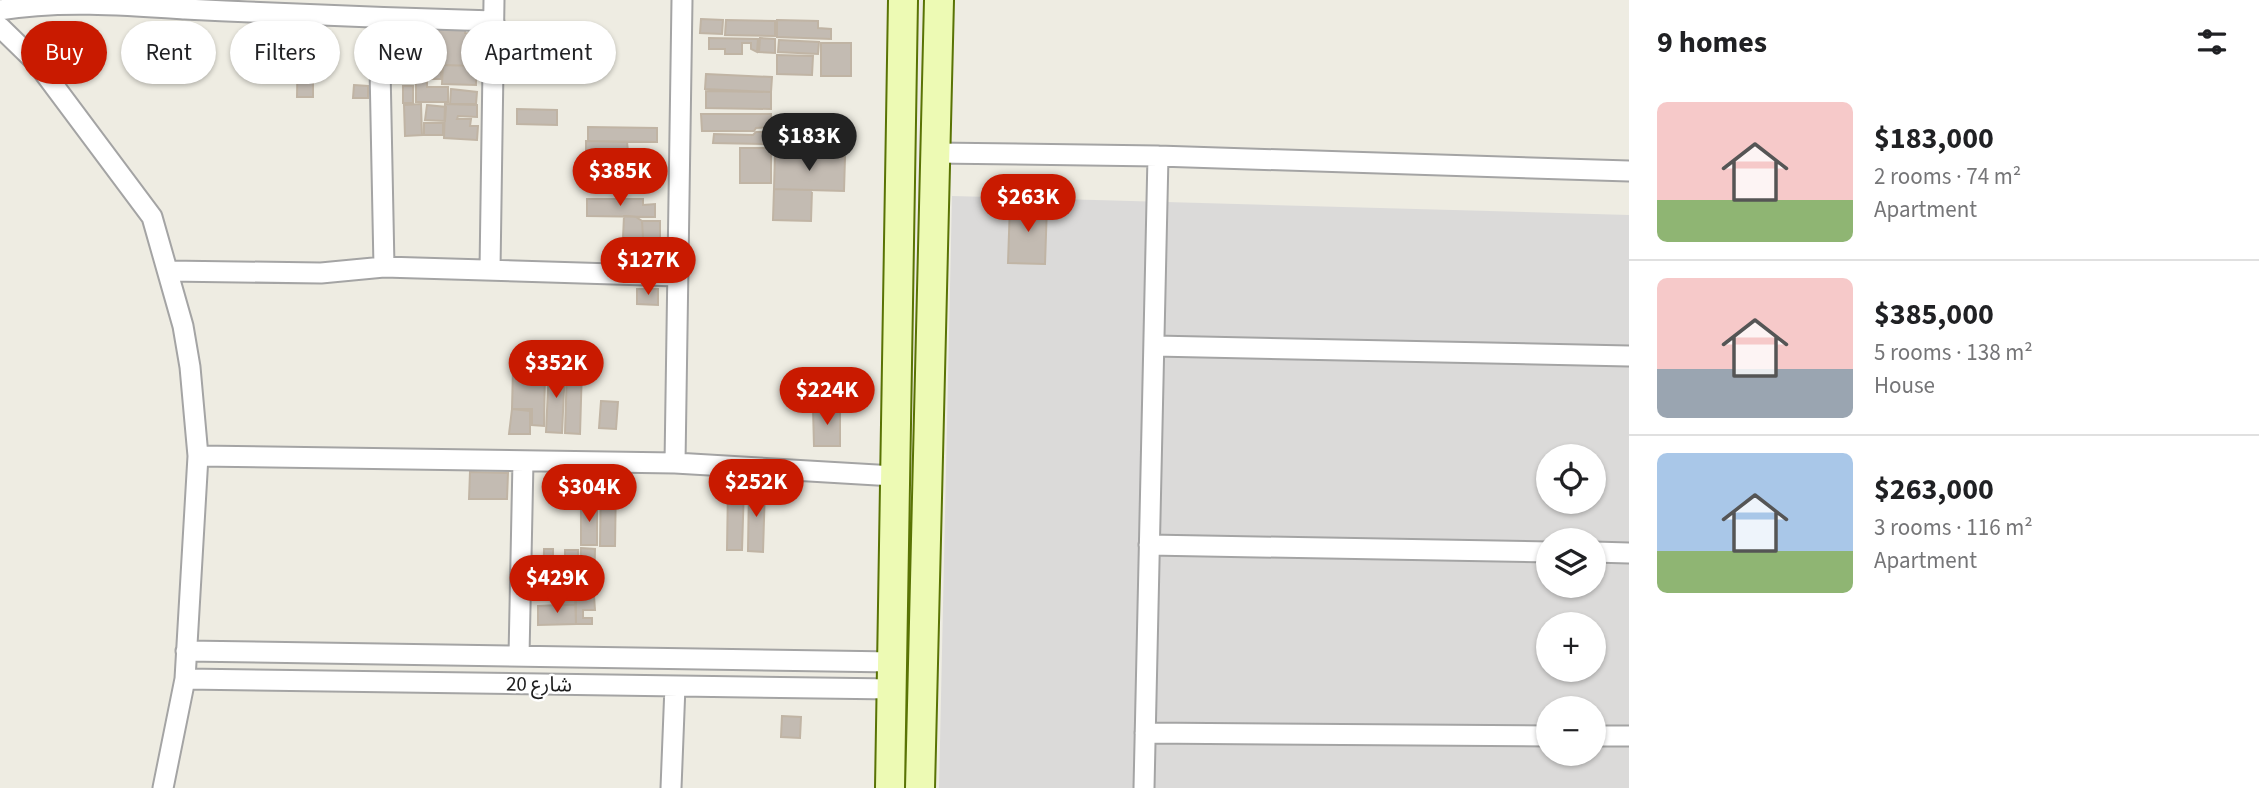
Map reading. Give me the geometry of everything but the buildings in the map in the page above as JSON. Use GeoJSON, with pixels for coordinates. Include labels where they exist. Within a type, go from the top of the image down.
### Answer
{"type":"FeatureCollection","features":[{"type":"Feature","properties":{"kind":"main road"},"geometry":{"type":"LineString","coordinates":[[890,788],[903,0]]}},
{"type":"Feature","properties":{"kind":"main road"},"geometry":{"type":"LineString","coordinates":[[920,788],[939,0]]}},
{"type":"Feature","properties":{"kind":"street"},"geometry":{"type":"LineString","coordinates":[[0,10],[47,0],[379,18],[494,21],[494,0]]}},
{"type":"Feature","properties":{"kind":"street"},"geometry":{"type":"LineString","coordinates":[[675,463],[682,0]]}},
{"type":"Feature","properties":{"kind":"street"},"geometry":{"type":"LineString","coordinates":[[379,18],[384,267]]}},
{"type":"Feature","properties":{"kind":"street"},"geometry":{"type":"LineString","coordinates":[[0,27],[37,63],[152,217],[168,271],[190,367],[198,456],[185,679],[163,788]]}},
{"type":"Feature","properties":{"kind":"street"},"geometry":{"type":"LineString","coordinates":[[490,270],[493,84]]}},
{"type":"Feature","properties":{"kind":"street"},"geometry":{"type":"LineString","coordinates":[[935,153],[1158,156],[1629,171]]}},
{"type":"Feature","properties":{"kind":"street"},"geometry":{"type":"LineString","coordinates":[[1144,788],[1158,156]]}},
{"type":"Feature","properties":{"kind":"street"},"geometry":{"type":"LineString","coordinates":[[168,271],[321,272],[384,267],[678,276]]}},
{"type":"Feature","properties":{"kind":"street"},"geometry":{"type":"LineString","coordinates":[[1155,346],[1629,356]]}},
{"type":"Feature","properties":{"kind":"street"},"geometry":{"type":"LineString","coordinates":[[198,456],[675,463],[894,476]]}},
{"type":"Feature","properties":{"kind":"street"},"geometry":{"type":"LineString","coordinates":[[519,656],[523,461]]}},
{"type":"Feature","properties":{"kind":"street"},"geometry":{"type":"LineString","coordinates":[[1149,545],[1536,552]]}},
{"type":"Feature","properties":{"kind":"street"},"geometry":{"type":"LineString","coordinates":[[1606,552],[1629,553]]}},
{"type":"Feature","properties":{"kind":"street","name":"شارع 20"},"geometry":{"type":"LineString","coordinates":[[186,651],[893,662]]}},
{"type":"Feature","properties":{"kind":"street","name":"شارع 20"},"geometry":{"type":"LineString","coordinates":[[185,679],[893,690]]}},
{"type":"Feature","properties":{"kind":"street"},"geometry":{"type":"LineString","coordinates":[[671,788],[675,686]]}},
{"type":"Feature","properties":{"kind":"street"},"geometry":{"type":"LineString","coordinates":[[1145,733],[1536,736]]}},
{"type":"Feature","properties":{"kind":"street"},"geometry":{"type":"LineString","coordinates":[[1606,736],[1629,736]]}},
{"type":"Feature","properties":{"kind":"shaded area"},"geometry":{"type":"Polygon","coordinates":[[[952,196],[1629,215],[1629,788],[939,788],[952,196]]]}}]}
